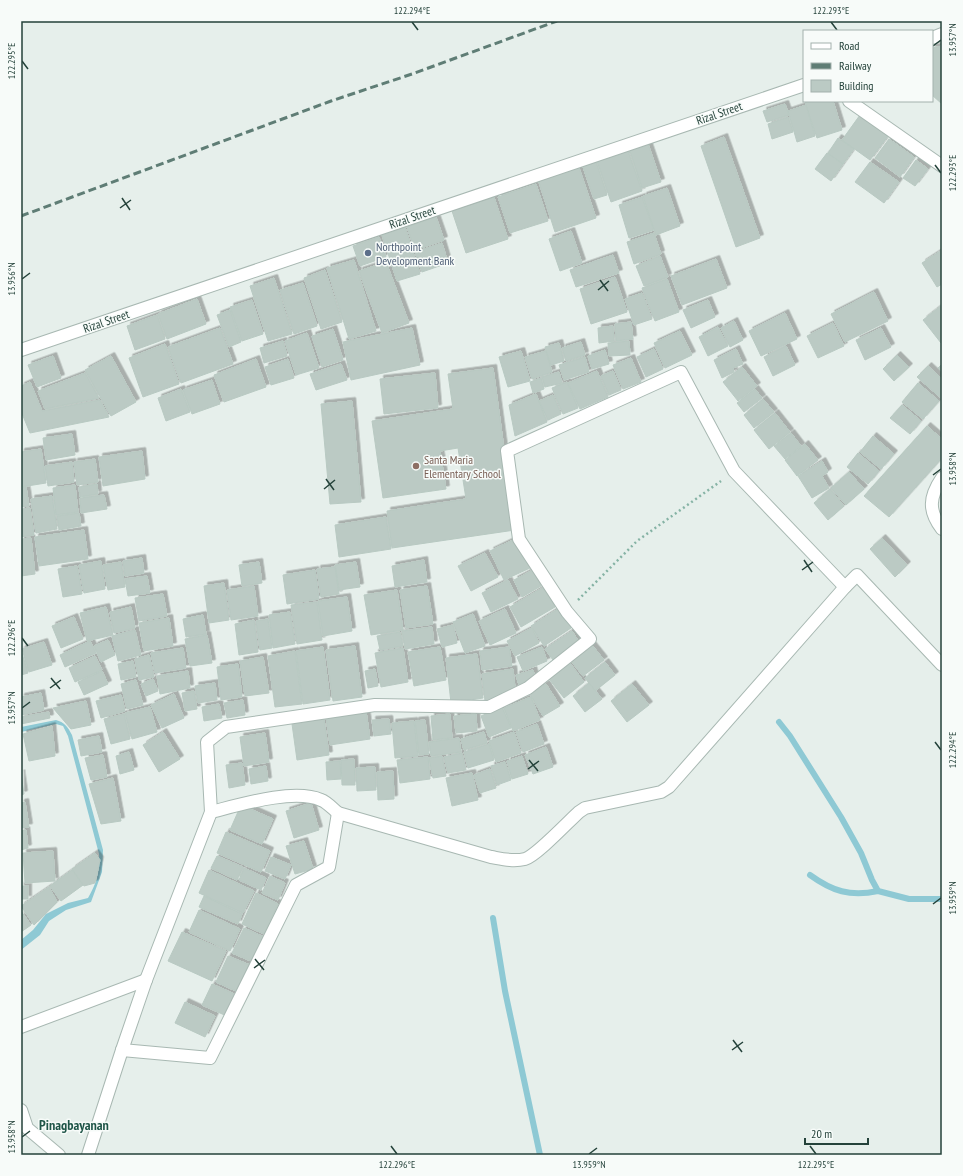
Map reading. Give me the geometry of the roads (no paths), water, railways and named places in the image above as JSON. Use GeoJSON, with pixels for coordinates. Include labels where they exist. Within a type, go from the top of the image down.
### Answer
{"type":"FeatureCollection","features":[{"type":"Feature","properties":{"kind":"street","name":"Rizal Street"},"geometry":{"type":"LineString","coordinates":[[21,350],[803,84]]}},
{"type":"Feature","properties":{"kind":"street"},"geometry":{"type":"LineString","coordinates":[[850,102],[942,166]]}},
{"type":"Feature","properties":{"kind":"street"},"geometry":{"type":"LineString","coordinates":[[88,1155],[146,980],[211,812],[207,742],[226,727],[375,704],[489,707],[528,688],[590,639],[566,612],[519,539],[507,451],[680,372],[734,471],[845,587]]}},
{"type":"Feature","properties":{"kind":"street"},"geometry":{"type":"LineString","coordinates":[[942,478],[934,492],[931,506],[935,519],[942,529]]}},
{"type":"Feature","properties":{"kind":"street"},"geometry":{"type":"LineString","coordinates":[[211,812],[272,798],[299,795],[322,800],[338,814],[491,857],[511,861],[526,859],[535,853],[585,808],[661,792],[669,787],[856,575],[942,665]]}},
{"type":"Feature","properties":{"kind":"street"},"geometry":{"type":"LineString","coordinates":[[122,1050],[210,1058],[296,885],[329,867],[338,814]]}},
{"type":"Feature","properties":{"kind":"street"},"geometry":{"type":"LineString","coordinates":[[21,1027],[146,980]]}},
{"type":"Feature","properties":{"kind":"street"},"geometry":{"type":"LineString","coordinates":[[21,1110],[27,1128],[59,1155]]}},
{"type":"Feature","properties":{"kind":"water"},"geometry":{"type":"Polygon","coordinates":[[[56,720],[66,725],[72,735],[103,850],[102,872],[91,902],[66,910],[49,921],[40,935],[21,950],[21,940],[33,930],[46,914],[68,903],[88,898],[96,882],[99,866],[99,854],[68,736],[63,726],[56,724],[21,732],[21,727],[56,720]]]}},
{"type":"Feature","properties":{"kind":"waterway"},"geometry":{"type":"LineString","coordinates":[[779,722],[790,736],[841,817],[861,853],[878,891],[909,899],[942,899]]}},
{"type":"Feature","properties":{"kind":"waterway"},"geometry":{"type":"LineString","coordinates":[[810,875],[834,889],[850,893],[868,893],[878,891]]}},
{"type":"Feature","properties":{"kind":"waterway"},"geometry":{"type":"LineString","coordinates":[[493,918],[505,991],[540,1155]]}},
{"type":"Feature","properties":{"kind":"railway"},"geometry":{"type":"LineString","coordinates":[[21,216],[331,101],[412,74],[557,21]]}},
{"type":"Feature","properties":{"kind":"place","name":"Northpoint Development Bank"},"geometry":{"type":"Point","coordinates":[368,253]}},
{"type":"Feature","properties":{"kind":"place","name":"Santa Maria Elementary School"},"geometry":{"type":"Point","coordinates":[416,466]}},
{"type":"Feature","properties":{"kind":"district","name":"Pinagbayanan"},"geometry":{"type":"Point","coordinates":[74,1125]}}]}
